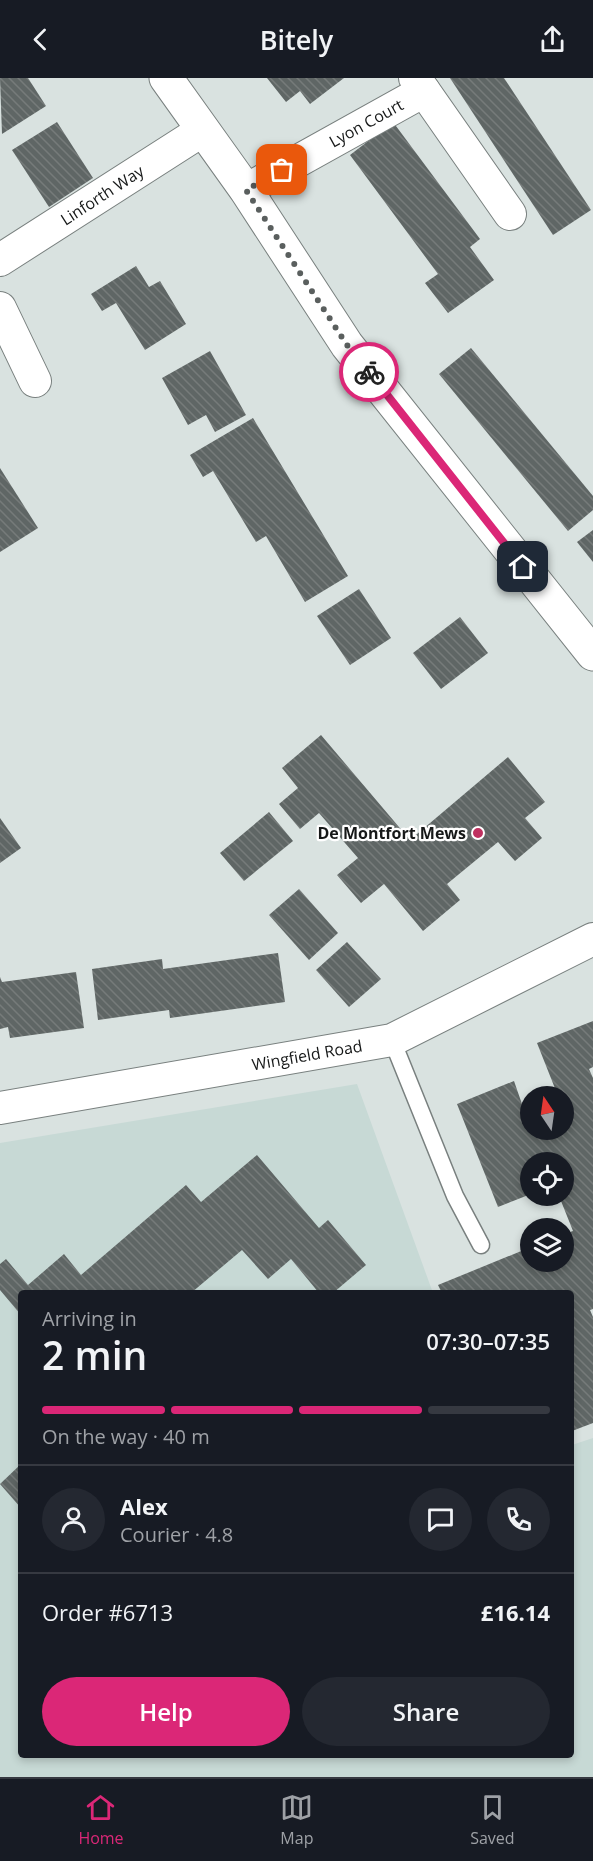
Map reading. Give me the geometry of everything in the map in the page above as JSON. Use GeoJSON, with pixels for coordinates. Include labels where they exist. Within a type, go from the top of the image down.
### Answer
{"type":"FeatureCollection","features":[{"type":"Feature","properties":{"kind":"street"},"geometry":{"type":"LineString","coordinates":[[166,78],[246,190],[347,345],[593,654]]}},
{"type":"Feature","properties":{"kind":"street","name":"Lyon Court"},"geometry":{"type":"LineString","coordinates":[[246,190],[419,84],[510,214]]}},
{"type":"Feature","properties":{"kind":"street","name":"Linforth Way"},"geometry":{"type":"LineString","coordinates":[[0,260],[203,130]]}},
{"type":"Feature","properties":{"kind":"street"},"geometry":{"type":"LineString","coordinates":[[0,308],[35,381]]}},
{"type":"Feature","properties":{"kind":"street","name":"Wingfield Road"},"geometry":{"type":"LineString","coordinates":[[0,1108],[392,1040],[593,939]]}},
{"type":"Feature","properties":{"kind":"lane"},"geometry":{"type":"LineString","coordinates":[[392,1040],[455,1196],[482,1245]]}},
{"type":"Feature","properties":{"kind":"shaded area"},"geometry":{"type":"Polygon","coordinates":[[[357,1084],[432,1290],[18,1290],[18,1758],[574,1758],[574,1444],[593,1438],[593,1777],[0,1777],[0,1143],[357,1084]]]}},
{"type":"Feature","properties":{"kind":"building"},"geometry":{"type":"Polygon","coordinates":[[[0,78],[28,78],[46,106],[2,134],[0,78]]]}},
{"type":"Feature","properties":{"kind":"building"},"geometry":{"type":"Polygon","coordinates":[[[267,78],[344,78],[310,104],[300,91],[286,102],[267,78]]]}},
{"type":"Feature","properties":{"kind":"building"},"geometry":{"type":"Polygon","coordinates":[[[450,78],[504,78],[591,210],[553,235],[450,78]]]}},
{"type":"Feature","properties":{"kind":"building"},"geometry":{"type":"Polygon","coordinates":[[[57,122],[93,178],[49,207],[12,150],[57,122]]]}},
{"type":"Feature","properties":{"kind":"building"},"geometry":{"type":"Polygon","coordinates":[[[393,122],[480,239],[470,247],[494,280],[448,313],[425,283],[438,274],[350,155],[393,122]]]}},
{"type":"Feature","properties":{"kind":"building"},"geometry":{"type":"Polygon","coordinates":[[[136,266],[149,287],[160,281],[186,324],[145,350],[116,303],[102,311],[91,294],[136,266]]]}},
{"type":"Feature","properties":{"kind":"building"},"geometry":{"type":"Polygon","coordinates":[[[471,348],[593,496],[593,510],[568,531],[439,374],[471,348]]]}},
{"type":"Feature","properties":{"kind":"building"},"geometry":{"type":"Polygon","coordinates":[[[210,351],[246,415],[215,432],[206,415],[188,425],[162,378],[210,351]]]}},
{"type":"Feature","properties":{"kind":"building"},"geometry":{"type":"Polygon","coordinates":[[[253,418],[348,576],[305,602],[266,536],[256,542],[213,471],[203,477],[190,455],[253,418]]]}},
{"type":"Feature","properties":{"kind":"building"},"geometry":{"type":"Polygon","coordinates":[[[0,468],[38,528],[0,552],[0,468]]]}},
{"type":"Feature","properties":{"kind":"building"},"geometry":{"type":"Polygon","coordinates":[[[593,530],[593,562],[577,542],[593,530]]]}},
{"type":"Feature","properties":{"kind":"building"},"geometry":{"type":"Polygon","coordinates":[[[359,589],[391,638],[350,665],[317,616],[359,589]]]}},
{"type":"Feature","properties":{"kind":"building"},"geometry":{"type":"Polygon","coordinates":[[[460,617],[488,653],[441,689],[413,653],[460,617]]]}},
{"type":"Feature","properties":{"kind":"building","name":"De Montfort Mews"},"geometry":{"type":"Polygon","coordinates":[[[321,735],[410,840],[508,757],[545,802],[525,818],[542,838],[515,861],[498,842],[447,884],[460,900],[423,931],[384,884],[361,903],[337,875],[358,858],[319,813],[300,829],[279,804],[298,788],[282,768],[321,735]]]}},
{"type":"Feature","properties":{"kind":"building"},"geometry":{"type":"Polygon","coordinates":[[[269,812],[293,841],[244,881],[220,853],[269,812]]]}},
{"type":"Feature","properties":{"kind":"building"},"geometry":{"type":"Polygon","coordinates":[[[0,818],[21,848],[0,863],[0,818]]]}},
{"type":"Feature","properties":{"kind":"building"},"geometry":{"type":"Polygon","coordinates":[[[299,889],[338,933],[309,960],[269,915],[299,889]]]}},
{"type":"Feature","properties":{"kind":"building"},"geometry":{"type":"Polygon","coordinates":[[[347,942],[381,979],[349,1007],[316,970],[347,942]]]}},
{"type":"Feature","properties":{"kind":"building"},"geometry":{"type":"Polygon","coordinates":[[[278,953],[285,1002],[170,1018],[169,1010],[98,1020],[92,969],[162,959],[163,969],[278,953]]]}},
{"type":"Feature","properties":{"kind":"building"},"geometry":{"type":"Polygon","coordinates":[[[76,972],[84,1028],[10,1038],[8,1027],[0,1029],[0,977],[2,982],[76,972]]]}},
{"type":"Feature","properties":{"kind":"building"},"geometry":{"type":"Polygon","coordinates":[[[593,1021],[593,1067],[589,1069],[593,1078],[593,1309],[590,1310],[593,1317],[593,1423],[574,1430],[574,1290],[440,1290],[438,1285],[520,1251],[520,1272],[574,1272],[574,1218],[568,1218],[563,1206],[574,1206],[574,1152],[520,1152],[520,1198],[498,1207],[457,1104],[514,1081],[520,1098],[520,1140],[574,1140],[574,1086],[554,1086],[537,1043],[593,1021]]]}},
{"type":"Feature","properties":{"kind":"building"},"geometry":{"type":"Polygon","coordinates":[[[257,1155],[319,1228],[328,1220],[366,1265],[337,1290],[317,1290],[291,1259],[268,1279],[242,1250],[195,1290],[18,1290],[18,1311],[0,1290],[0,1264],[6,1259],[28,1285],[64,1254],[81,1275],[186,1185],[201,1202],[257,1155]]]}},
{"type":"Feature","properties":{"kind":"building"},"geometry":{"type":"Polygon","coordinates":[[[18,1467],[18,1505],[0,1484],[18,1467]]]}},
{"type":"Feature","properties":{"kind":"way so far"},"geometry":{"type":"LineString","coordinates":[[282,170],[246,190],[347,345],[369,372]]}},
{"type":"Feature","properties":{"kind":"place","name":"De Montfort Mews"},"geometry":{"type":"Point","coordinates":[478,833]}},
{"type":"Feature","properties":{"kind":"route"},"geometry":{"type":"LineString","coordinates":[[369,372],[523,567]]}}]}
